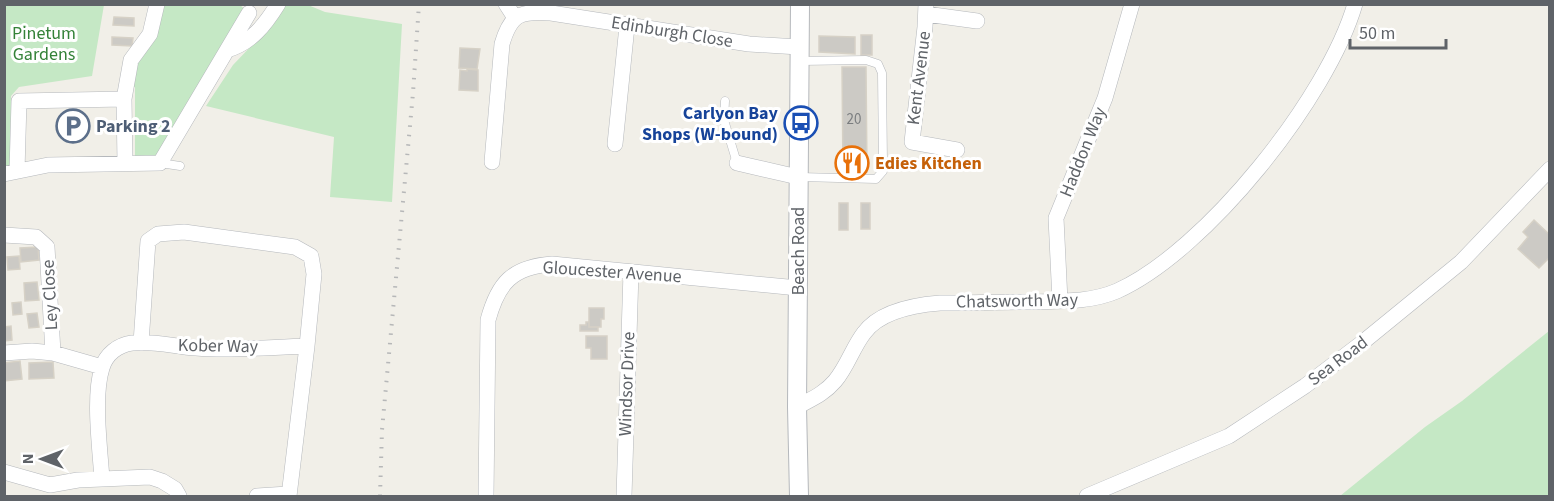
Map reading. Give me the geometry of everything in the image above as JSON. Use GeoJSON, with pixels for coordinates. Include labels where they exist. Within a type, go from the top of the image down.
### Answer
{"type":"FeatureCollection","features":[{"type":"Feature","properties":{"kind":"street"},"geometry":{"type":"LineString","coordinates":[[125,163],[124,99],[131,60],[150,33],[158,4]]}},
{"type":"Feature","properties":{"kind":"street"},"geometry":{"type":"LineString","coordinates":[[227,50],[253,37],[278,4]]}},
{"type":"Feature","properties":{"kind":"street"},"geometry":{"type":"LineString","coordinates":[[492,162],[502,44],[507,27],[515,18],[506,4]]}},
{"type":"Feature","properties":{"kind":"street","name":"Beach Road"},"geometry":{"type":"LineString","coordinates":[[799,496],[796,407],[800,4]]}},
{"type":"Feature","properties":{"kind":"street","name":"Haddon Way"},"geometry":{"type":"LineString","coordinates":[[1060,301],[1056,218],[1105,98],[1132,4]]}},
{"type":"Feature","properties":{"kind":"street","name":"Chatsworth Way"},"geometry":{"type":"LineString","coordinates":[[796,407],[818,397],[835,381],[865,331],[890,314],[921,305],[940,303],[1085,300],[1118,291],[1155,268],[1211,220],[1246,183],[1284,135],[1316,88],[1342,42],[1355,4]]}},
{"type":"Feature","properties":{"kind":"street"},"geometry":{"type":"LineString","coordinates":[[926,9],[977,21]]}},
{"type":"Feature","properties":{"kind":"street","name":"Kent Avenue"},"geometry":{"type":"LineString","coordinates":[[926,9],[912,142],[957,150]]}},
{"type":"Feature","properties":{"kind":"street","name":"Edinburgh Close"},"geometry":{"type":"LineString","coordinates":[[515,18],[518,15],[533,12],[749,44],[799,54]]}},
{"type":"Feature","properties":{"kind":"street"},"geometry":{"type":"LineString","coordinates":[[124,99],[19,101],[11,175],[48,165],[160,163],[249,13]]}},
{"type":"Feature","properties":{"kind":"street"},"geometry":{"type":"LineString","coordinates":[[615,144],[627,26]]}},
{"type":"Feature","properties":{"kind":"street"},"geometry":{"type":"LineString","coordinates":[[736,163],[798,177]]}},
{"type":"Feature","properties":{"kind":"street","name":"Sea Road"},"geometry":{"type":"LineString","coordinates":[[1087,496],[1229,436],[1305,386],[1364,342],[1461,261],[1550,169]]}},
{"type":"Feature","properties":{"kind":"street"},"geometry":{"type":"LineString","coordinates":[[141,342],[148,241],[158,234],[184,232],[295,247],[311,256],[314,274],[288,495],[257,496]]}},
{"type":"Feature","properties":{"kind":"street","name":"Ley Close"},"geometry":{"type":"LineString","coordinates":[[4,236],[36,237],[47,247],[53,353]]}},
{"type":"Feature","properties":{"kind":"street","name":"Gloucester Avenue"},"geometry":{"type":"LineString","coordinates":[[486,496],[488,320],[494,299],[504,282],[516,273],[528,267],[546,264],[798,288]]}},
{"type":"Feature","properties":{"kind":"street","name":"Windsor Drive"},"geometry":{"type":"LineString","coordinates":[[624,496],[631,272]]}},
{"type":"Feature","properties":{"kind":"street","name":"Kober Way"},"geometry":{"type":"LineString","coordinates":[[102,367],[111,353],[120,346],[141,342],[198,349],[307,346]]}},
{"type":"Feature","properties":{"kind":"street","name":"Ley Close"},"geometry":{"type":"LineString","coordinates":[[4,353],[32,351],[53,353],[102,367]]}},
{"type":"Feature","properties":{"kind":"street"},"geometry":{"type":"LineString","coordinates":[[102,367],[99,381],[98,428],[102,479]]}},
{"type":"Feature","properties":{"kind":"street"},"geometry":{"type":"LineString","coordinates":[[4,472],[50,491],[102,479],[150,477],[175,489],[179,496]]}},
{"type":"Feature","properties":{"kind":"lane"},"geometry":{"type":"LineString","coordinates":[[798,177],[876,179],[883,171],[882,73],[878,64],[866,60],[799,54]]}},
{"type":"Feature","properties":{"kind":"lane"},"geometry":{"type":"LineString","coordinates":[[725,101],[724,120],[736,163]]}},
{"type":"Feature","properties":{"kind":"lane"},"geometry":{"type":"LineString","coordinates":[[160,163],[180,166]]}},
{"type":"Feature","properties":{"kind":"green space","name":"Pinetum Gardens"},"geometry":{"type":"Polygon","coordinates":[[[5,5],[104,5],[92,76],[19,87],[11,96],[10,172],[5,174],[5,5]]]}},
{"type":"Feature","properties":{"kind":"green space"},"geometry":{"type":"Polygon","coordinates":[[[157,5],[240,5],[249,13],[160,163],[135,163],[135,87],[127,87],[157,5]]]}},
{"type":"Feature","properties":{"kind":"green space"},"geometry":{"type":"Polygon","coordinates":[[[284,5],[308,5],[325,12],[402,24],[392,202],[330,197],[334,137],[206,106],[233,65],[255,42],[284,5]]]}},
{"type":"Feature","properties":{"kind":"green space"},"geometry":{"type":"Polygon","coordinates":[[[1549,331],[1549,496],[1340,496],[1425,427],[1462,401],[1549,331]]]}},
{"type":"Feature","properties":{"kind":"building"},"geometry":{"type":"Polygon","coordinates":[[[114,17],[134,18],[134,26],[113,25],[114,17]]]}},
{"type":"Feature","properties":{"kind":"building"},"geometry":{"type":"Polygon","coordinates":[[[861,35],[872,35],[872,55],[861,55],[861,35]]]}},
{"type":"Feature","properties":{"kind":"building"},"geometry":{"type":"Polygon","coordinates":[[[819,36],[855,37],[855,54],[819,52],[819,36]]]}},
{"type":"Feature","properties":{"kind":"building"},"geometry":{"type":"Polygon","coordinates":[[[112,37],[133,38],[132,46],[112,45],[112,37]]]}},
{"type":"Feature","properties":{"kind":"building"},"geometry":{"type":"Polygon","coordinates":[[[460,48],[480,49],[477,69],[459,68],[460,48]]]}},
{"type":"Feature","properties":{"kind":"building"},"geometry":{"type":"Polygon","coordinates":[[[842,67],[866,67],[867,172],[843,172],[842,67]]]}},
{"type":"Feature","properties":{"kind":"building"},"geometry":{"type":"Polygon","coordinates":[[[467,69],[478,70],[478,91],[459,90],[460,70],[467,71],[467,69]]]}},
{"type":"Feature","properties":{"kind":"building"},"geometry":{"type":"Polygon","coordinates":[[[839,203],[848,203],[848,230],[839,230],[839,203]]]}},
{"type":"Feature","properties":{"kind":"building"},"geometry":{"type":"Polygon","coordinates":[[[861,203],[870,203],[870,229],[861,229],[861,203]]]}},
{"type":"Feature","properties":{"kind":"building"},"geometry":{"type":"Polygon","coordinates":[[[1534,220],[1550,235],[1550,257],[1539,268],[1518,249],[1528,237],[1523,232],[1534,220]]]}},
{"type":"Feature","properties":{"kind":"building"},"geometry":{"type":"Polygon","coordinates":[[[38,247],[39,260],[21,262],[20,248],[38,247]]]}},
{"type":"Feature","properties":{"kind":"building"},"geometry":{"type":"Polygon","coordinates":[[[19,256],[20,269],[8,270],[7,257],[19,256]]]}},
{"type":"Feature","properties":{"kind":"building"},"geometry":{"type":"Polygon","coordinates":[[[37,282],[39,300],[25,301],[24,283],[37,282]]]}},
{"type":"Feature","properties":{"kind":"building"},"geometry":{"type":"Polygon","coordinates":[[[21,302],[22,314],[13,315],[12,303],[21,302]]]}},
{"type":"Feature","properties":{"kind":"building"},"geometry":{"type":"Polygon","coordinates":[[[589,308],[604,308],[601,327],[589,327],[589,308]]]}},
{"type":"Feature","properties":{"kind":"building"},"geometry":{"type":"Polygon","coordinates":[[[37,313],[39,327],[29,328],[27,314],[37,313]]]}},
{"type":"Feature","properties":{"kind":"building"},"geometry":{"type":"Polygon","coordinates":[[[586,322],[589,322],[589,327],[598,327],[598,331],[580,331],[580,325],[586,325],[586,322]]]}},
{"type":"Feature","properties":{"kind":"building"},"geometry":{"type":"Polygon","coordinates":[[[11,326],[12,340],[4,341],[4,327],[11,326]]]}},
{"type":"Feature","properties":{"kind":"building"},"geometry":{"type":"Polygon","coordinates":[[[586,336],[607,336],[607,359],[591,359],[591,348],[586,348],[586,336]]]}},
{"type":"Feature","properties":{"kind":"building"},"geometry":{"type":"Polygon","coordinates":[[[20,361],[22,379],[4,381],[4,363],[20,361]]]}},
{"type":"Feature","properties":{"kind":"building"},"geometry":{"type":"Polygon","coordinates":[[[53,362],[54,378],[29,379],[29,363],[53,362]]]}},
{"type":"Feature","properties":{"kind":"railway"},"geometry":{"type":"LineString","coordinates":[[380,496],[382,430],[419,4]]}},
{"type":"Feature","properties":{"kind":"place","name":"Carlyon Bay Shops (W-bound)"},"geometry":{"type":"Point","coordinates":[801,123]}},
{"type":"Feature","properties":{"kind":"place","name":"Parking 2"},"geometry":{"type":"Point","coordinates":[73,126]}},
{"type":"Feature","properties":{"kind":"place","name":"Edies Kitchen"},"geometry":{"type":"Point","coordinates":[852,163]}}]}
